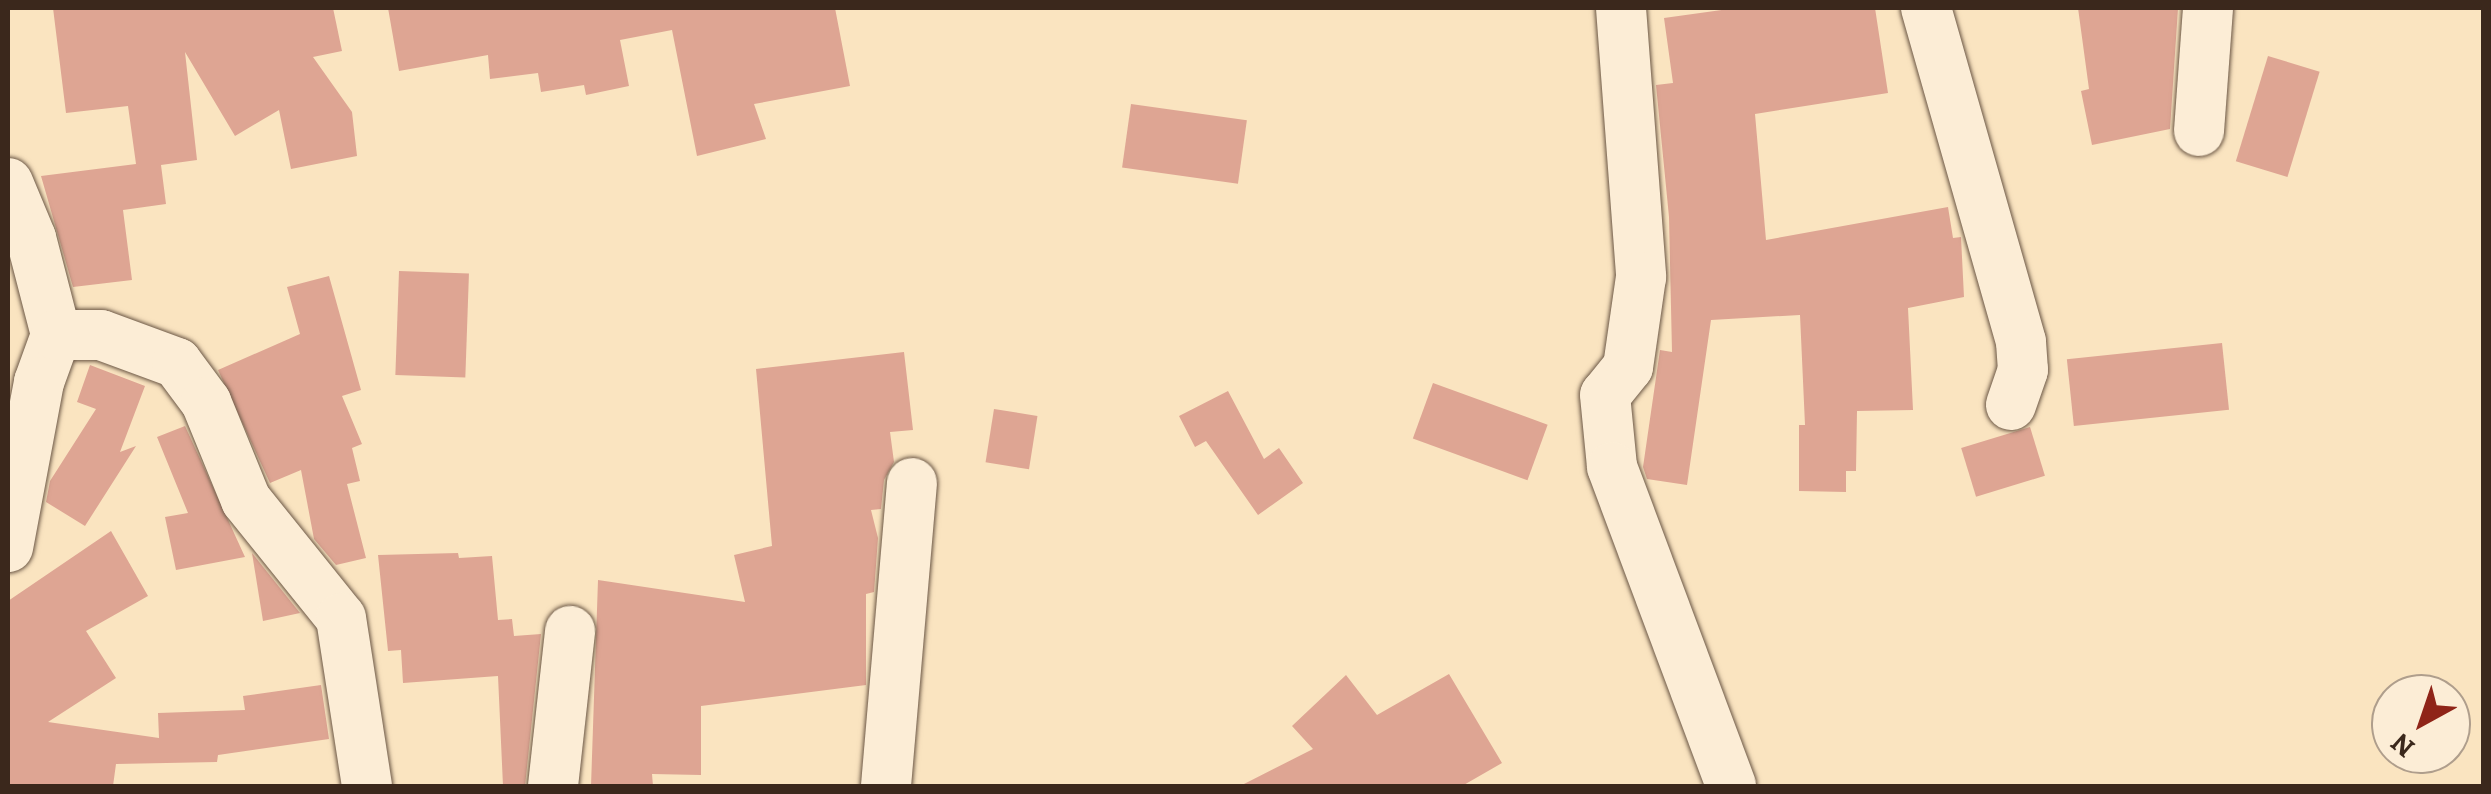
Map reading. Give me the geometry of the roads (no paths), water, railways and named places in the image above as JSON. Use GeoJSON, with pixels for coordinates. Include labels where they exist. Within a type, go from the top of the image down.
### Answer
{"type":"FeatureCollection","features":[{"type":"Feature","properties":{"kind":"street"},"geometry":{"type":"LineString","coordinates":[[1621,8],[1641,277],[1628,367],[1605,395],[1612,468],[1730,786]]}},
{"type":"Feature","properties":{"kind":"street"},"geometry":{"type":"LineString","coordinates":[[1926,8],[2022,342],[2023,370],[2012,406]]}},
{"type":"Feature","properties":{"kind":"street"},"geometry":{"type":"LineString","coordinates":[[2199,131],[2208,8]]}},
{"type":"Feature","properties":{"kind":"street"},"geometry":{"type":"LineString","coordinates":[[8,183],[31,238],[56,335],[39,382],[8,547]]}},
{"type":"Feature","properties":{"kind":"street"},"geometry":{"type":"LineString","coordinates":[[56,335],[102,335],[177,363],[206,402],[246,500],[341,618],[367,786]]}},
{"type":"Feature","properties":{"kind":"street"},"geometry":{"type":"LineString","coordinates":[[886,786],[912,484]]}},
{"type":"Feature","properties":{"kind":"street"},"geometry":{"type":"LineString","coordinates":[[553,786],[570,632]]}}]}
